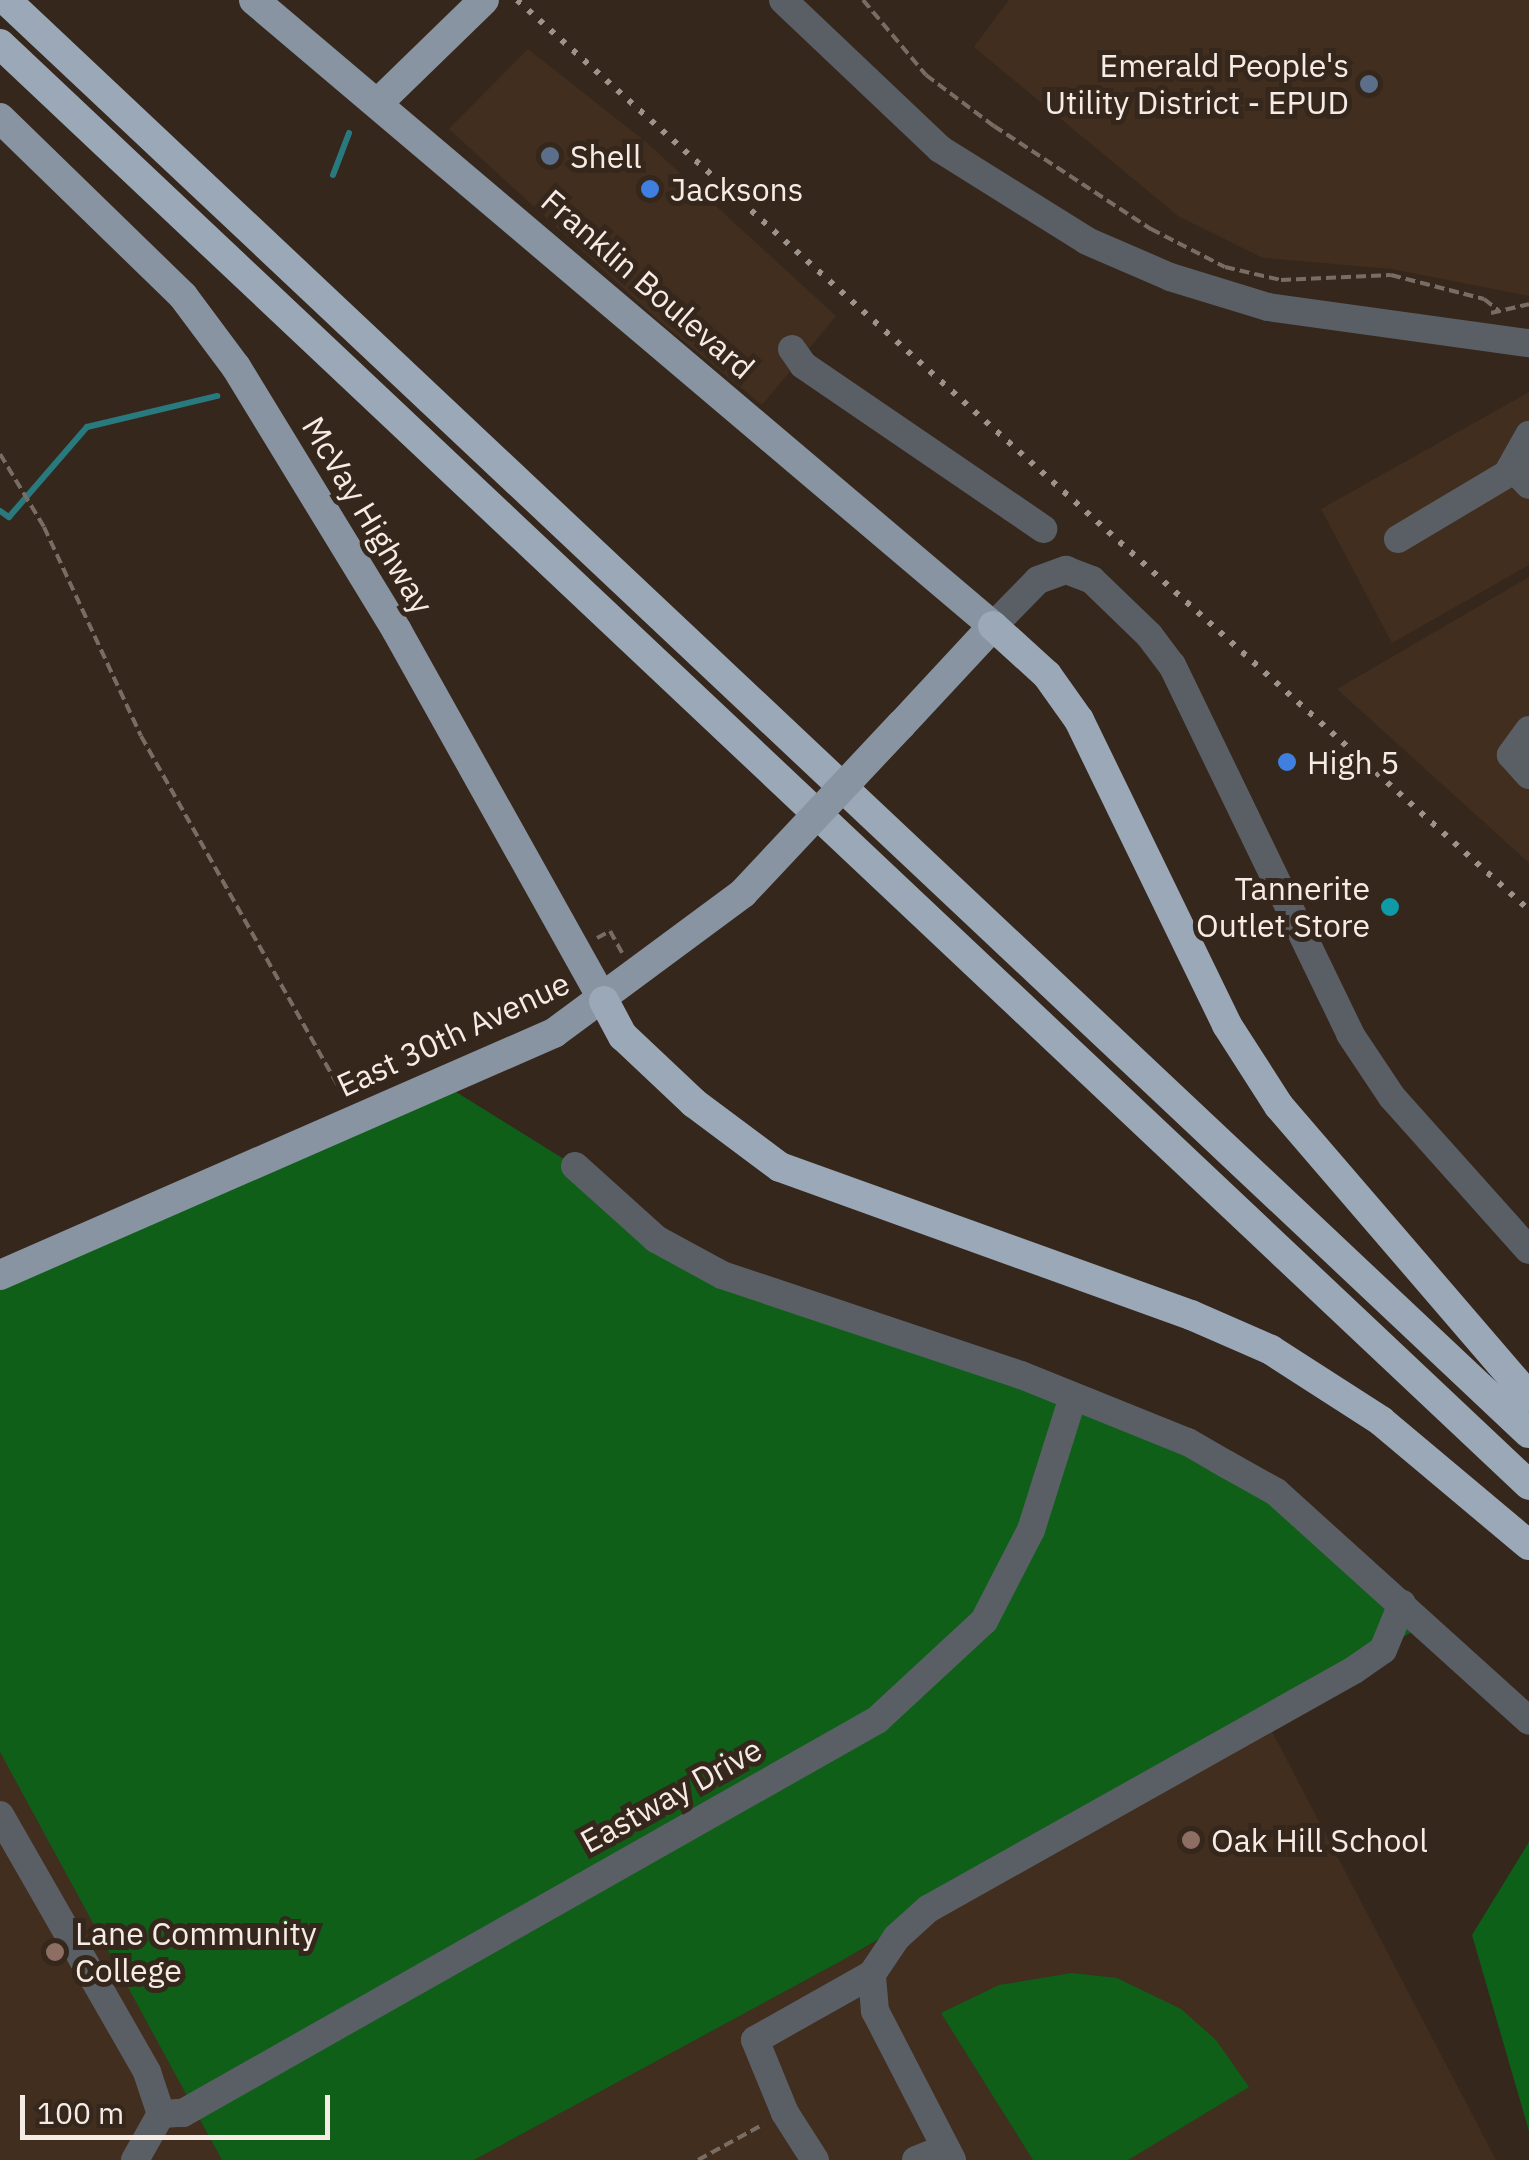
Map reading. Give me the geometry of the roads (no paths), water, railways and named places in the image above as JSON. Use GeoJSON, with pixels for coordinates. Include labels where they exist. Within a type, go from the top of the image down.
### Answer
{"type":"FeatureCollection","features":[{"type":"Feature","properties":{"kind":"highway"},"geometry":{"type":"LineString","coordinates":[[6,0],[1529,1433]]}},
{"type":"Feature","properties":{"kind":"highway"},"geometry":{"type":"LineString","coordinates":[[0,44],[1529,1485]]}},
{"type":"Feature","properties":{"kind":"highway"},"geometry":{"type":"LineString","coordinates":[[993,626],[1046,675],[1079,720],[1226,1024],[1279,1106],[1529,1397]]}},
{"type":"Feature","properties":{"kind":"highway"},"geometry":{"type":"LineString","coordinates":[[604,1001],[624,1036],[694,1102],[780,1167],[1192,1314],[1271,1350],[1381,1421],[1529,1545]]}},
{"type":"Feature","properties":{"kind":"main road","name":"Franklin Boulevard"},"geometry":{"type":"LineString","coordinates":[[254,0],[380,101],[993,626]]}},
{"type":"Feature","properties":{"kind":"main road"},"geometry":{"type":"LineString","coordinates":[[380,101],[484,0]]}},
{"type":"Feature","properties":{"kind":"main road","name":"McVay Highway"},"geometry":{"type":"LineString","coordinates":[[0,118],[183,296],[236,367],[397,631],[604,1001]]}},
{"type":"Feature","properties":{"kind":"main road","name":"East 30th Avenue"},"geometry":{"type":"LineString","coordinates":[[0,1275],[554,1032],[604,1001],[743,892],[993,626]]}},
{"type":"Feature","properties":{"kind":"street"},"geometry":{"type":"LineString","coordinates":[[783,0],[940,149],[1087,241],[1170,277],[1268,307],[1529,343]]}},
{"type":"Feature","properties":{"kind":"street"},"geometry":{"type":"LineString","coordinates":[[792,349],[803,364],[1043,529]]}},
{"type":"Feature","properties":{"kind":"street"},"geometry":{"type":"LineString","coordinates":[[1398,540],[1521,476],[1529,435]]}},
{"type":"Feature","properties":{"kind":"street"},"geometry":{"type":"LineString","coordinates":[[993,626],[1038,580],[1066,570],[1092,580],[1149,635],[1172,665],[1350,1034],[1392,1097],[1529,1250]]}},
{"type":"Feature","properties":{"kind":"street"},"geometry":{"type":"LineString","coordinates":[[1529,730],[1511,755],[1529,775]]}},
{"type":"Feature","properties":{"kind":"street"},"geometry":{"type":"LineString","coordinates":[[575,1166],[656,1239],[722,1275],[1073,1397],[1188,1442],[1276,1492],[1529,1721]]}},
{"type":"Feature","properties":{"kind":"street","name":"Eastway Drive"},"geometry":{"type":"LineString","coordinates":[[160,2114],[183,2113],[877,1720],[984,1621],[1031,1530],[1073,1397]]}},
{"type":"Feature","properties":{"kind":"street"},"geometry":{"type":"LineString","coordinates":[[814,2160],[785,2113],[755,2040],[872,1974],[897,1937],[928,1909],[1383,1650],[1402,1604]]}},
{"type":"Feature","properties":{"kind":"street"},"geometry":{"type":"LineString","coordinates":[[0,1815],[148,2072],[160,2114],[135,2160]]}},
{"type":"Feature","properties":{"kind":"street"},"geometry":{"type":"LineString","coordinates":[[872,1974],[875,2011],[949,2154],[916,2160]]}},
{"type":"Feature","properties":{"kind":"waterway"},"geometry":{"type":"LineString","coordinates":[[333,175],[349,133]]}},
{"type":"Feature","properties":{"kind":"waterway"},"geometry":{"type":"LineString","coordinates":[[0,511],[9,517],[87,427],[217,396]]}},
{"type":"Feature","properties":{"kind":"railway"},"geometry":{"type":"LineString","coordinates":[[517,0],[1529,910]]}},
{"type":"Feature","properties":{"kind":"place","name":"Emerald People's Utility District - EPUD"},"geometry":{"type":"Point","coordinates":[1369,84]}},
{"type":"Feature","properties":{"kind":"place","name":"Shell"},"geometry":{"type":"Point","coordinates":[550,156]}},
{"type":"Feature","properties":{"kind":"place","name":"Jacksons"},"geometry":{"type":"Point","coordinates":[650,189]}},
{"type":"Feature","properties":{"kind":"place","name":"High 5"},"geometry":{"type":"Point","coordinates":[1287,762]}},
{"type":"Feature","properties":{"kind":"place","name":"Tannerite Outlet Store"},"geometry":{"type":"Point","coordinates":[1390,907]}},
{"type":"Feature","properties":{"kind":"place","name":"Oak Hill School"},"geometry":{"type":"Point","coordinates":[1191,1840]}},
{"type":"Feature","properties":{"kind":"place","name":"Lane Community College"},"geometry":{"type":"Point","coordinates":[55,1952]}}]}
